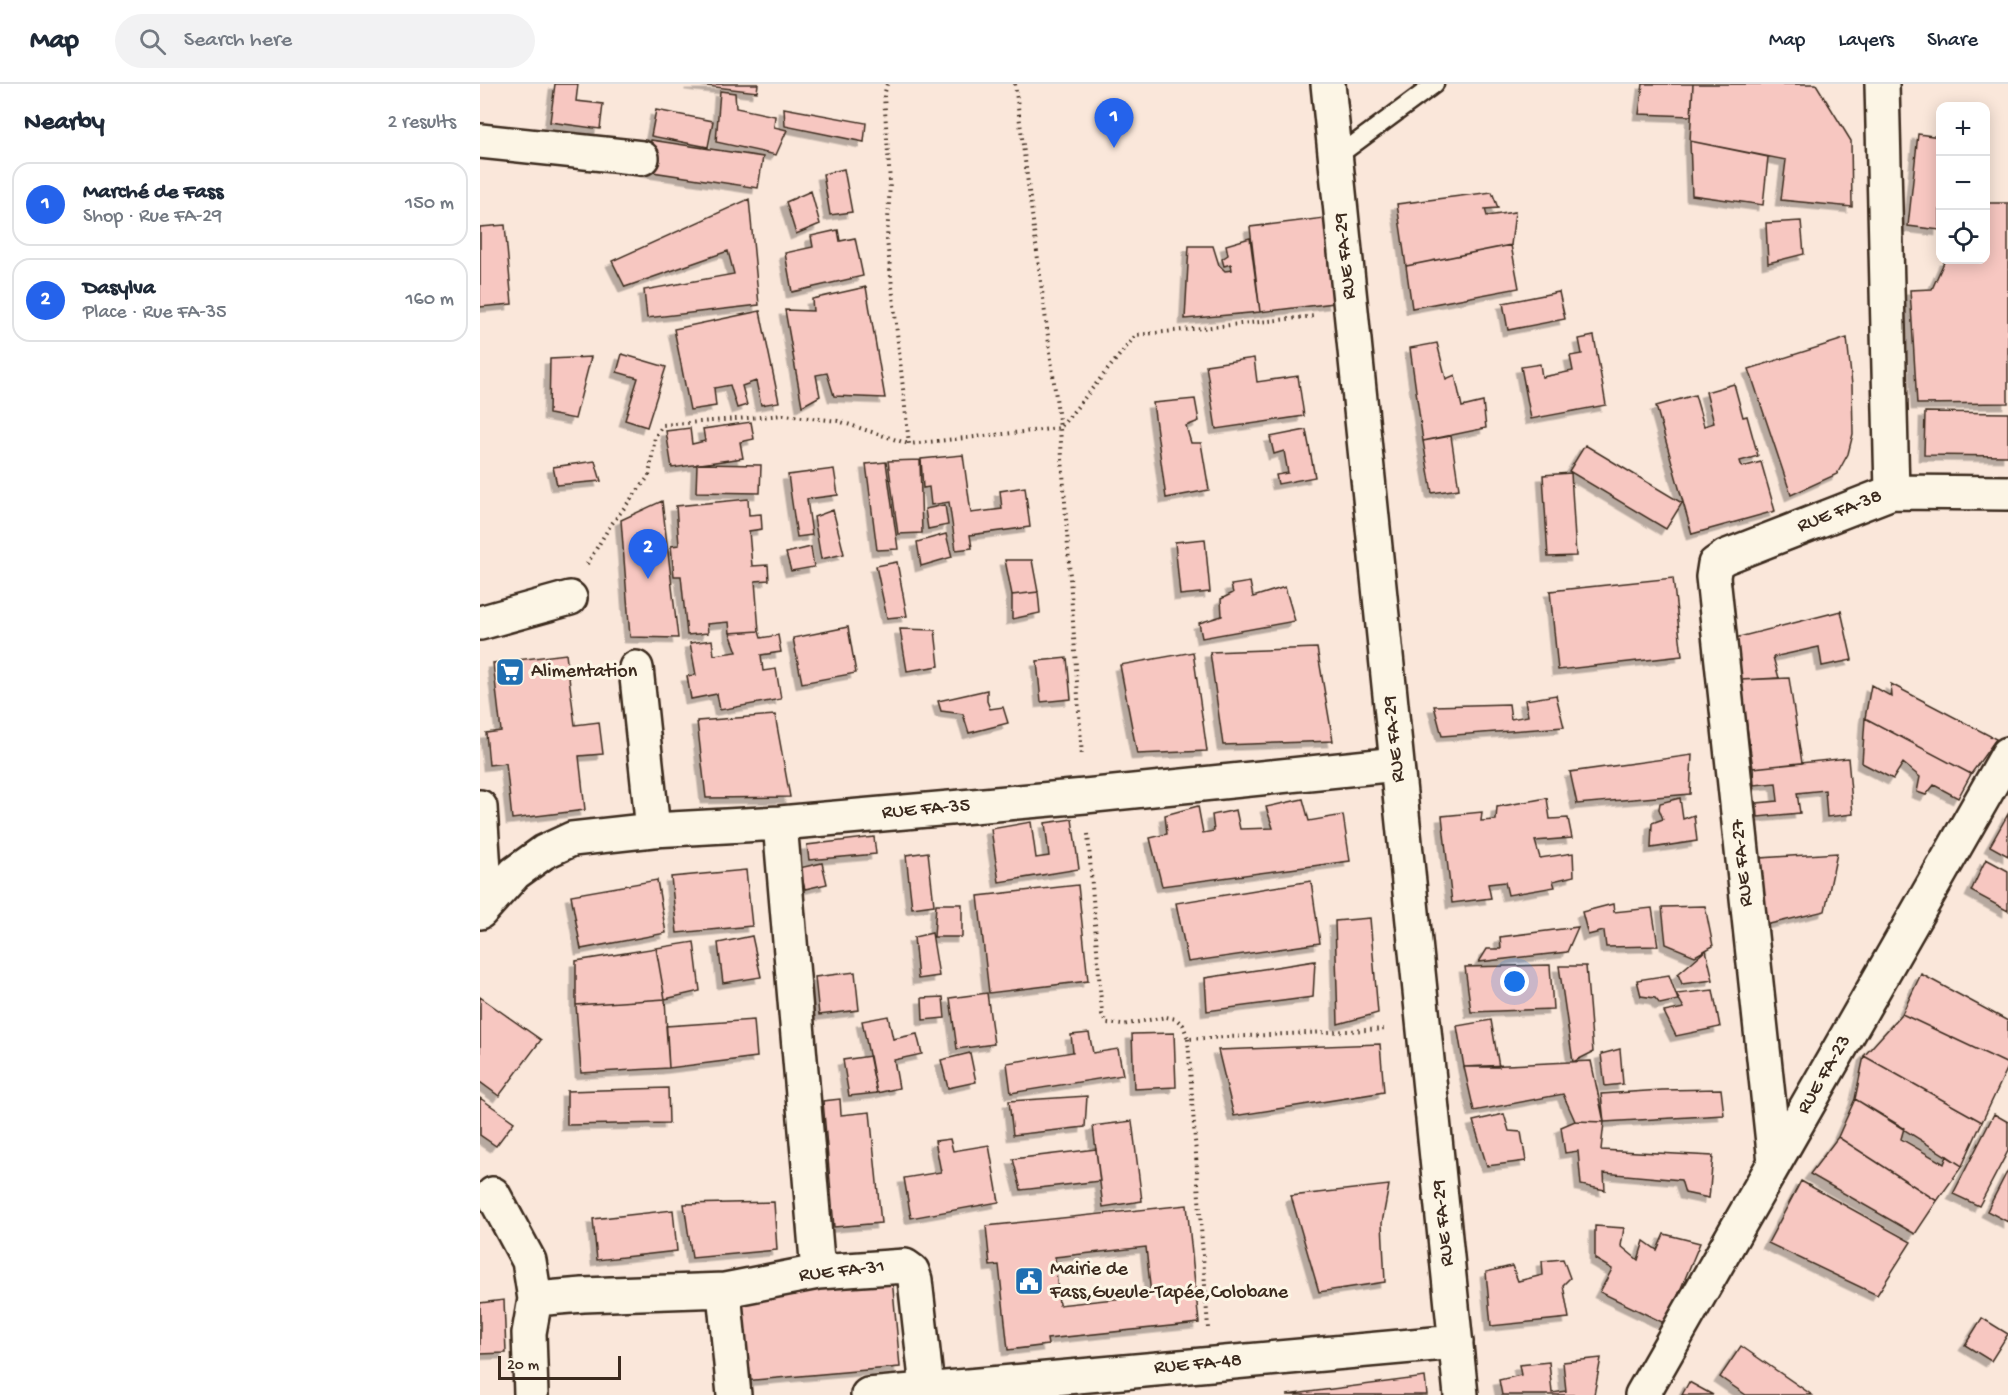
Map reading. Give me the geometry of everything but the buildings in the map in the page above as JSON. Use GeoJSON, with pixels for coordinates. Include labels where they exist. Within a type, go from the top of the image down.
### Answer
{"type":"FeatureCollection","features":[{"type":"Feature","properties":{"kind":"street","name":"RUE FA-29"},"geometry":{"type":"LineString","coordinates":[[1328,84],[1461,1395]]}},
{"type":"Feature","properties":{"kind":"street"},"geometry":{"type":"LineString","coordinates":[[1882,84],[1892,492]]}},
{"type":"Feature","properties":{"kind":"street"},"geometry":{"type":"LineString","coordinates":[[480,141],[642,158]]}},
{"type":"Feature","properties":{"kind":"street","name":"RUE FA-38"},"geometry":{"type":"LineString","coordinates":[[1714,564],[1725,557],[1892,492],[2008,493]]}},
{"type":"Feature","properties":{"kind":"street","name":"RUE FA-27"},"geometry":{"type":"LineString","coordinates":[[1714,564],[1713,578],[1775,1162]]}},
{"type":"Feature","properties":{"kind":"street"},"geometry":{"type":"LineString","coordinates":[[480,623],[570,598]]}},
{"type":"Feature","properties":{"kind":"street"},"geometry":{"type":"LineString","coordinates":[[636,668],[653,830]]}},
{"type":"Feature","properties":{"kind":"street","name":"RUE FA-23"},"geometry":{"type":"LineString","coordinates":[[1642,1395],[2008,754]]}},
{"type":"Feature","properties":{"kind":"street","name":"RUE FA-35"},"geometry":{"type":"LineString","coordinates":[[483,907],[515,873],[544,852],[572,839],[653,830],[780,823],[1085,796],[1397,764]]}},
{"type":"Feature","properties":{"kind":"street"},"geometry":{"type":"LineString","coordinates":[[480,807],[483,907]]}},
{"type":"Feature","properties":{"kind":"street"},"geometry":{"type":"LineString","coordinates":[[780,823],[818,1272]]}},
{"type":"Feature","properties":{"kind":"street"},"geometry":{"type":"LineString","coordinates":[[493,1194],[529,1261],[535,1299],[529,1333],[531,1395]]}},
{"type":"Feature","properties":{"kind":"street","name":"RUE FA-31"},"geometry":{"type":"LineString","coordinates":[[535,1299],[726,1290],[818,1272],[905,1266],[912,1271],[927,1388]]}},
{"type":"Feature","properties":{"kind":"street"},"geometry":{"type":"LineString","coordinates":[[726,1290],[723,1292],[734,1395]]}},
{"type":"Feature","properties":{"kind":"street","name":"RUE FA-48"},"geometry":{"type":"LineString","coordinates":[[868,1395],[1456,1342]]}},
{"type":"Feature","properties":{"kind":"lane"},"geometry":{"type":"LineString","coordinates":[[1335,158],[1435,84]]}},
{"type":"Feature","properties":{"kind":"path"},"geometry":{"type":"LineString","coordinates":[[886,84],[884,96],[890,182],[887,240],[909,444]]}},
{"type":"Feature","properties":{"kind":"path"},"geometry":{"type":"LineString","coordinates":[[1015,84],[1060,428],[1102,1014],[1106,1023],[1122,1025],[1166,1017],[1176,1019],[1183,1025],[1188,1039],[1211,1364]]}},
{"type":"Feature","properties":{"kind":"path"},"geometry":{"type":"LineString","coordinates":[[570,598],[610,526],[649,476],[655,436],[663,424],[784,415],[838,421],[909,444],[1060,428],[1136,335],[1352,312]]}},
{"type":"Feature","properties":{"kind":"path"},"geometry":{"type":"LineString","coordinates":[[1188,1039],[1424,1027]]}},
{"type":"Feature","properties":{"kind":"place","name":"Marché de Fass"},"geometry":{"type":"Point","coordinates":[1114,148]}},
{"type":"Feature","properties":{"kind":"place","name":"Dasylva"},"geometry":{"type":"Point","coordinates":[648,579]}},
{"type":"Feature","properties":{"kind":"place","name":"Alimentation"},"geometry":{"type":"Point","coordinates":[510,672]}},
{"type":"Feature","properties":{"kind":"place","name":"Mairie de Fass,Gueule-Tapée,Colobane"},"geometry":{"type":"Point","coordinates":[1029,1281]}}]}
